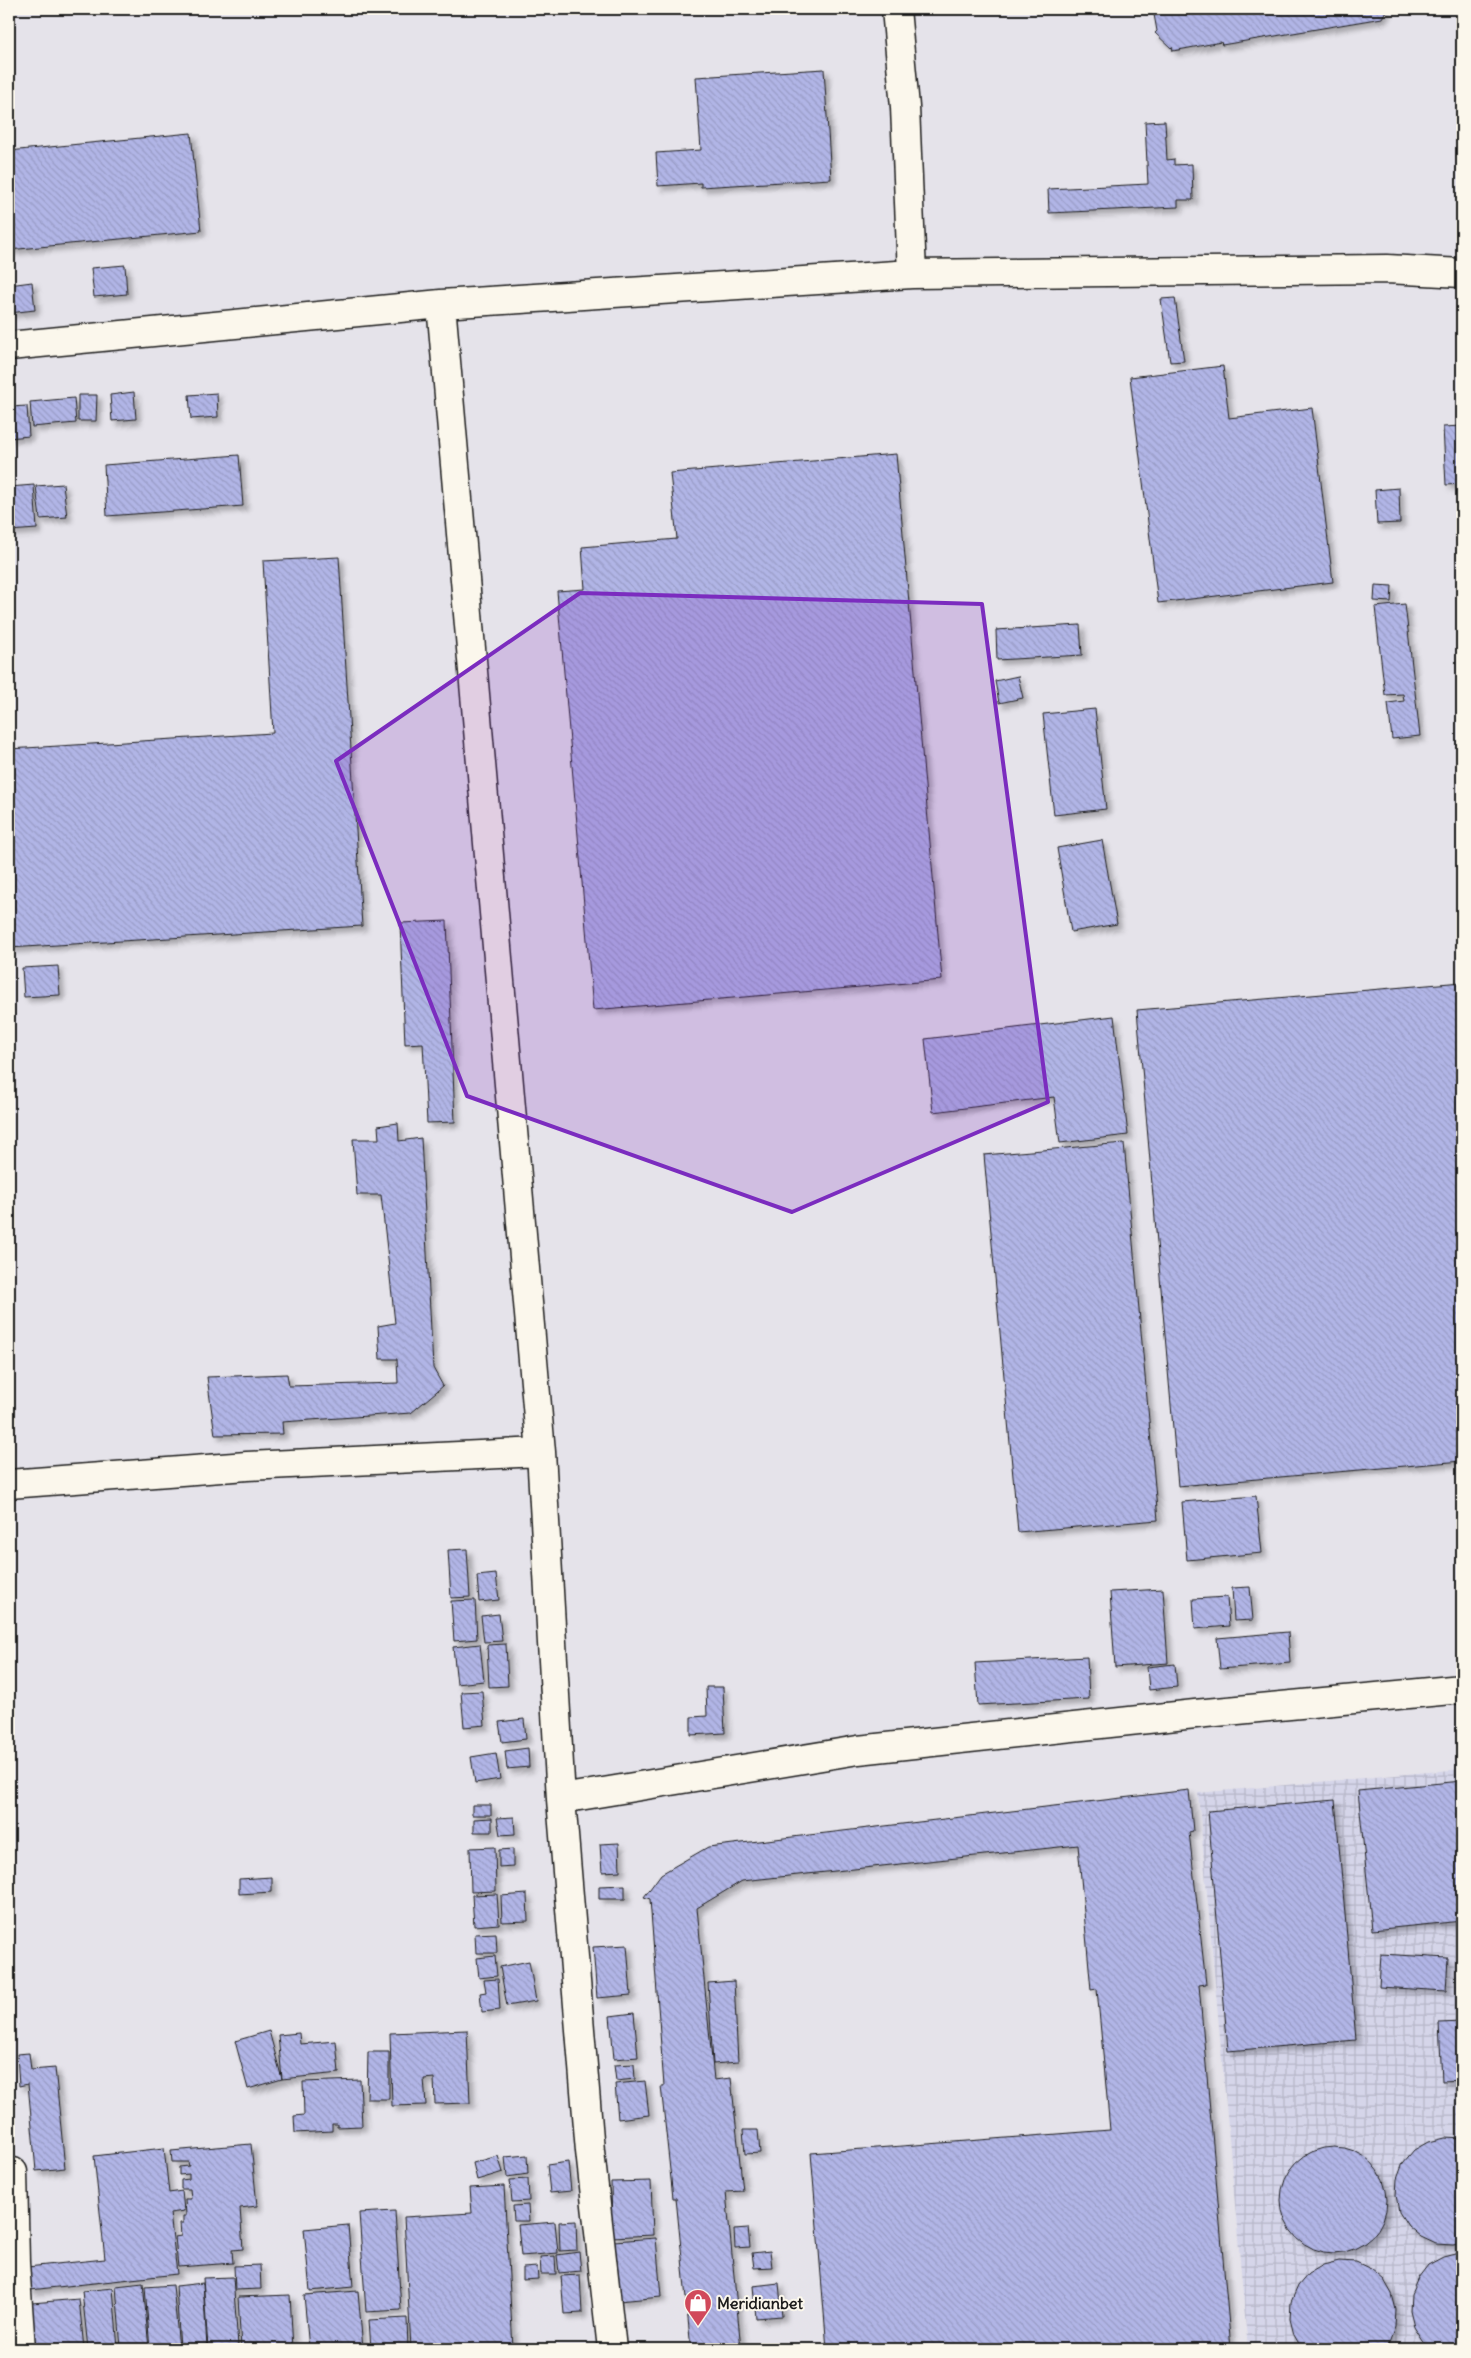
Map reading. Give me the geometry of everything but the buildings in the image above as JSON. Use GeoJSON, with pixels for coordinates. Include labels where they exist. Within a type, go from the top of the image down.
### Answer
{"type":"FeatureCollection","features":[{"type":"Feature","properties":{"kind":"lane"},"geometry":{"type":"LineString","coordinates":[[896,9],[904,107],[912,274]]}},
{"type":"Feature","properties":{"kind":"lane"},"geometry":{"type":"LineString","coordinates":[[9,346],[441,304],[912,274],[1387,269],[1462,273]]}},
{"type":"Feature","properties":{"kind":"lane"},"geometry":{"type":"LineString","coordinates":[[441,304],[541,1452],[561,1799],[590,2151],[612,2349]]}},
{"type":"Feature","properties":{"kind":"lane"},"geometry":{"type":"LineString","coordinates":[[9,1484],[247,1466],[541,1452]]}},
{"type":"Feature","properties":{"kind":"lane"},"geometry":{"type":"LineString","coordinates":[[561,1799],[858,1750],[1194,1714],[1462,1689]]}},
{"type":"Feature","properties":{"kind":"lane"},"geometry":{"type":"LineString","coordinates":[[13,2172],[15,2263],[21,2349]]}},
{"type":"Feature","properties":{"kind":"highlighted area"},"geometry":{"type":"Polygon","coordinates":[[[580,593],[982,604],[1048,1102],[792,1212],[467,1096],[336,761],[580,593]]]}},
{"type":"Feature","properties":{"kind":"shaded area"},"geometry":{"type":"Polygon","coordinates":[[[1462,1769],[1462,2349],[1248,2349],[1198,1793],[1462,1769]]]}},
{"type":"Feature","properties":{"kind":"place","name":"Meridianbet"},"geometry":{"type":"Point","coordinates":[698,2327]}}]}
